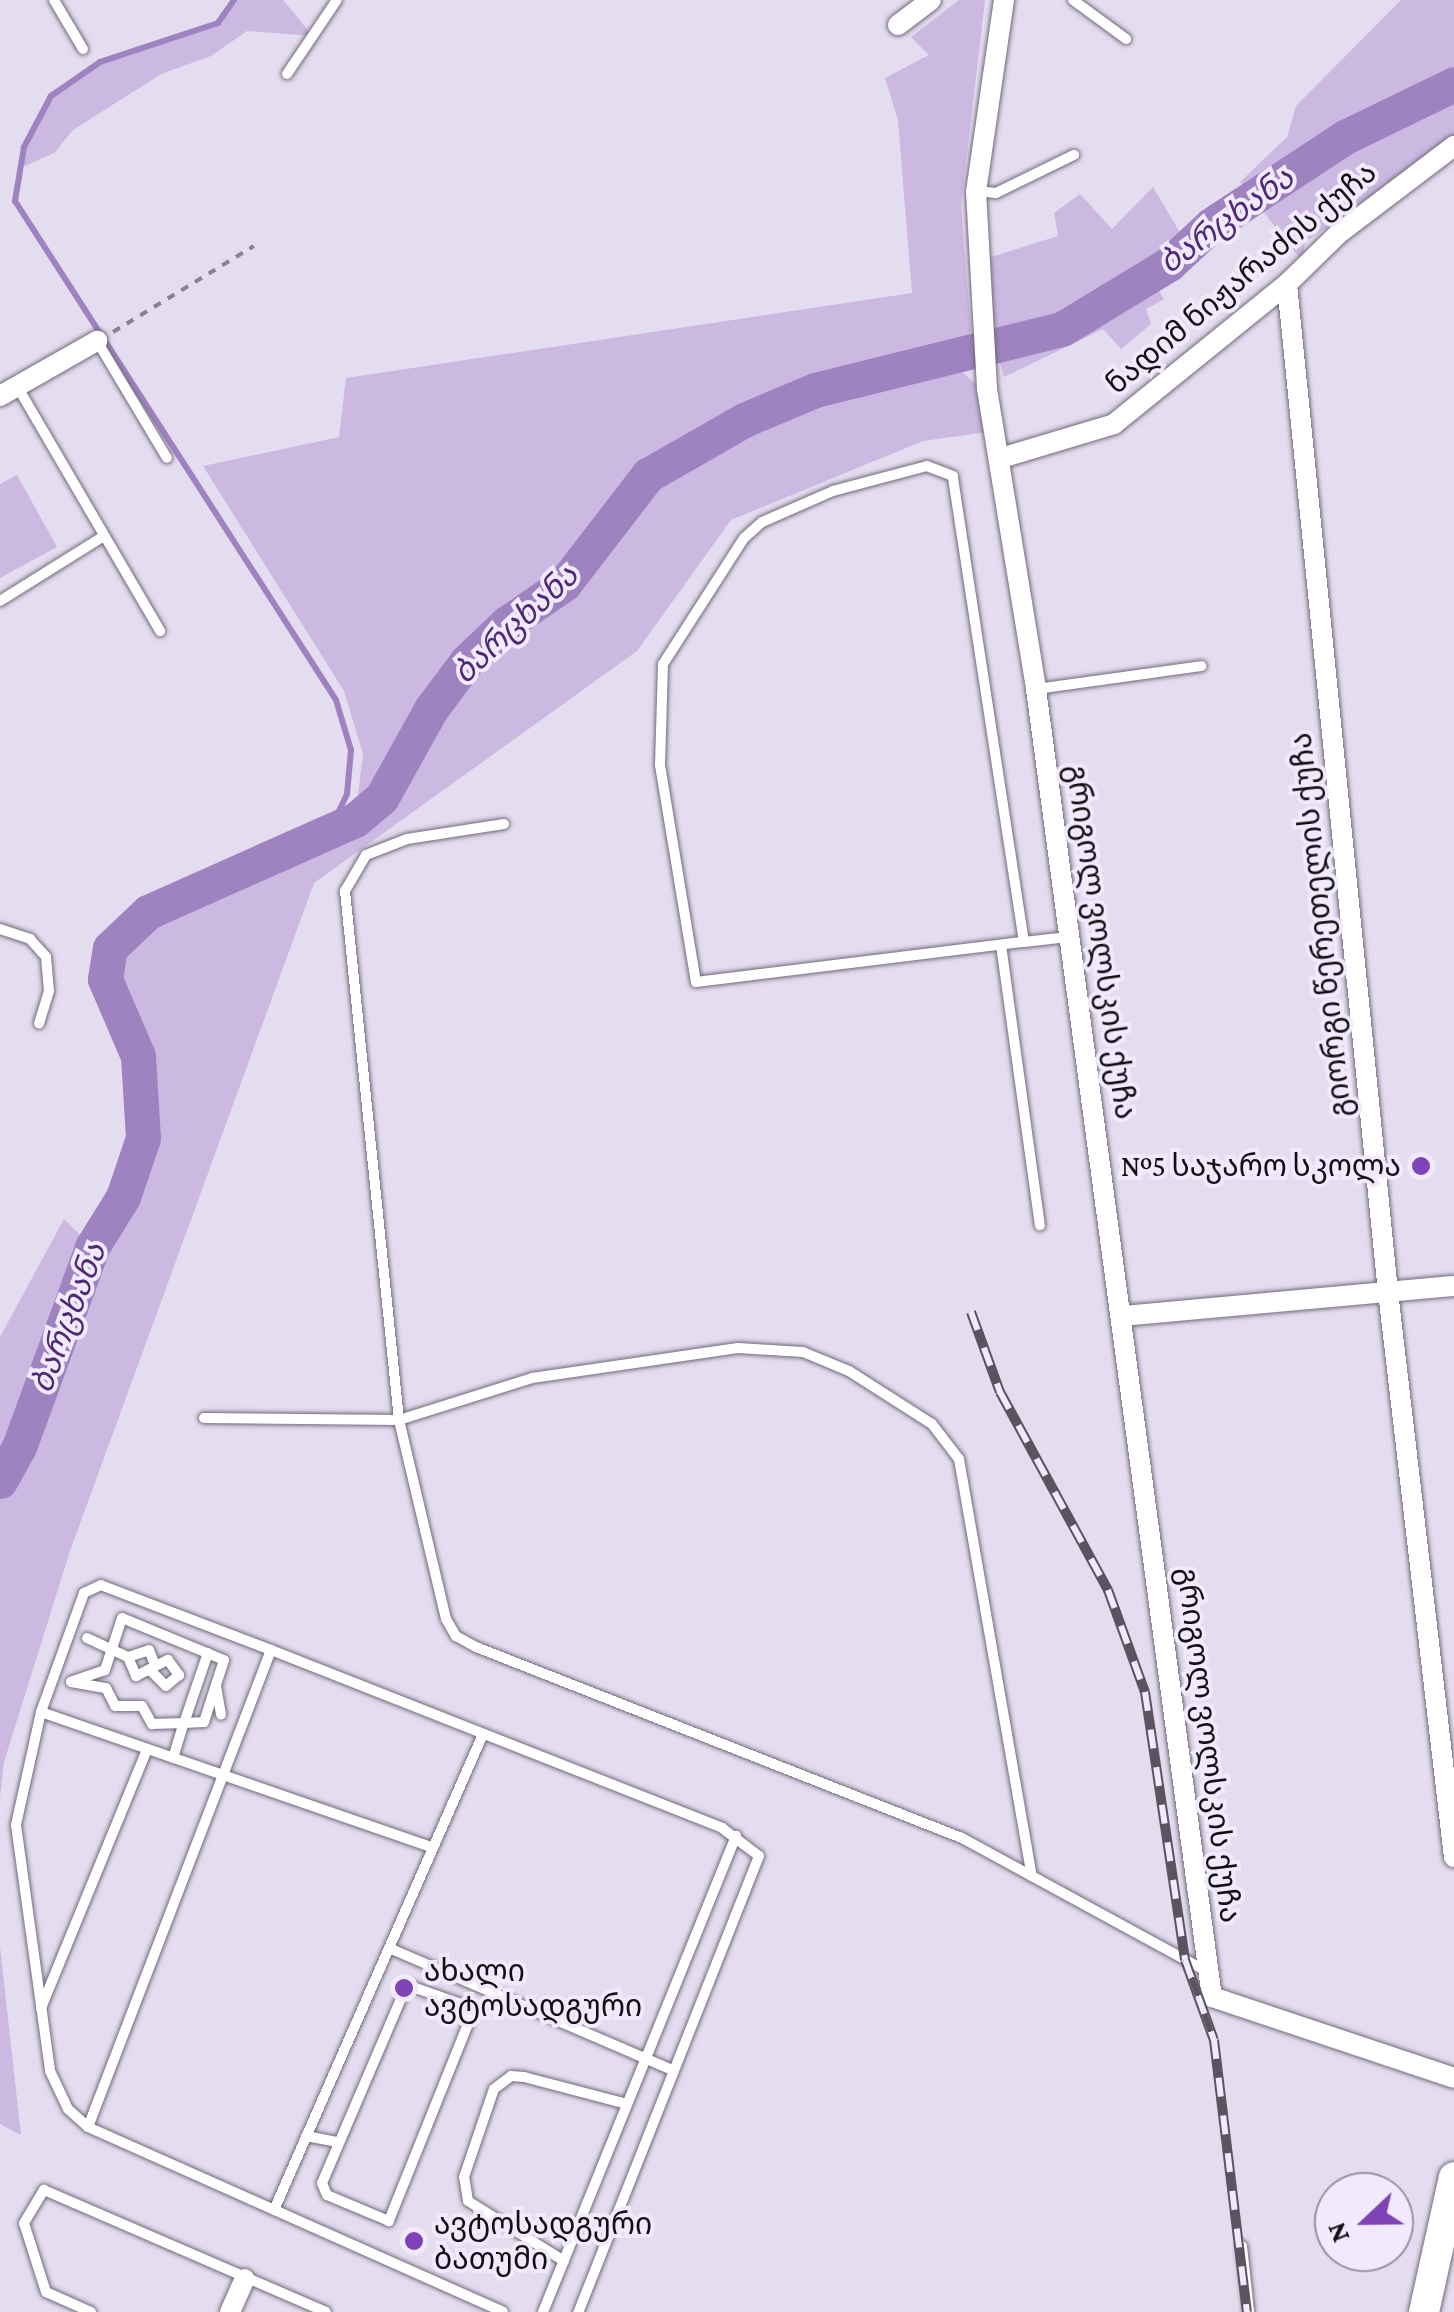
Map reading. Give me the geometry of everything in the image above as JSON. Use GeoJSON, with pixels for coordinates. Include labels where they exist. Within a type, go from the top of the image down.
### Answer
{"type":"FeatureCollection","features":[{"type":"Feature","properties":{"kind":"main road"},"geometry":{"type":"LineString","coordinates":[[1424,2312],[1454,2177]]}},
{"type":"Feature","properties":{"kind":"street"},"geometry":{"type":"LineString","coordinates":[[898,25],[931,0]]}},
{"type":"Feature","properties":{"kind":"street","name":"გრიგოლ ვოლსკის ქუჩა"},"geometry":{"type":"LineString","coordinates":[[1004,0],[976,191],[980,322],[987,389],[1002,458],[1036,688],[1209,1973]]}},
{"type":"Feature","properties":{"kind":"street","name":"ნადიმ ნიჟარაძის ქუჩა"},"geometry":{"type":"LineString","coordinates":[[1002,458],[1114,424],[1287,284],[1338,234],[1454,146]]}},
{"type":"Feature","properties":{"kind":"street","name":"გიორგი წერეთელის ქუჩა"},"geometry":{"type":"LineString","coordinates":[[1287,284],[1388,1292],[1454,1857]]}},
{"type":"Feature","properties":{"kind":"street"},"geometry":{"type":"LineString","coordinates":[[9,391],[103,337]]}},
{"type":"Feature","properties":{"kind":"street"},"geometry":{"type":"LineString","coordinates":[[1122,1316],[1454,1286]]}},
{"type":"Feature","properties":{"kind":"street"},"geometry":{"type":"LineString","coordinates":[[1209,1973],[1212,1997],[1454,2078]]}},
{"type":"Feature","properties":{"kind":"street"},"geometry":{"type":"LineString","coordinates":[[230,2312],[245,2279]]}},
{"type":"Feature","properties":{"kind":"lane"},"geometry":{"type":"LineString","coordinates":[[54,0],[84,49]]}},
{"type":"Feature","properties":{"kind":"lane"},"geometry":{"type":"LineString","coordinates":[[287,74],[337,0]]}},
{"type":"Feature","properties":{"kind":"lane"},"geometry":{"type":"LineString","coordinates":[[1074,0],[1126,39]]}},
{"type":"Feature","properties":{"kind":"lane"},"geometry":{"type":"LineString","coordinates":[[976,191],[996,193],[1074,155]]}},
{"type":"Feature","properties":{"kind":"lane"},"geometry":{"type":"LineString","coordinates":[[103,337],[166,458]]}},
{"type":"Feature","properties":{"kind":"lane"},"geometry":{"type":"LineString","coordinates":[[9,391],[104,536],[160,632]]}},
{"type":"Feature","properties":{"kind":"lane"},"geometry":{"type":"LineString","coordinates":[[1024,942],[953,476],[927,466],[833,490],[762,522],[744,538],[663,664],[660,765],[696,982],[1070,937]]}},
{"type":"Feature","properties":{"kind":"lane"},"geometry":{"type":"LineString","coordinates":[[0,601],[104,536]]}},
{"type":"Feature","properties":{"kind":"lane"},"geometry":{"type":"LineString","coordinates":[[1036,688],[1201,666]]}},
{"type":"Feature","properties":{"kind":"lane"},"geometry":{"type":"LineString","coordinates":[[504,824],[407,839],[366,854],[344,890],[398,1420],[446,1619],[456,1636],[962,1838],[1209,1973]]}},
{"type":"Feature","properties":{"kind":"lane"},"geometry":{"type":"LineString","coordinates":[[0,930],[30,939],[46,957],[49,991],[39,1023]]}},
{"type":"Feature","properties":{"kind":"lane"},"geometry":{"type":"LineString","coordinates":[[1002,945],[1040,1226]]}},
{"type":"Feature","properties":{"kind":"lane"},"geometry":{"type":"LineString","coordinates":[[204,1418],[398,1420],[532,1378],[738,1348],[803,1352],[849,1370],[932,1424],[959,1459],[1032,1876]]}},
{"type":"Feature","properties":{"kind":"lane"},"geometry":{"type":"LineString","coordinates":[[503,2312],[88,2127],[68,2109],[50,2071],[16,1825],[41,1712],[66,1630],[84,1593],[100,1585],[271,1650],[736,1836],[759,1856],[578,2312]]}},
{"type":"Feature","properties":{"kind":"lane"},"geometry":{"type":"LineString","coordinates":[[122,1618],[224,1660],[204,1722],[152,1724],[142,1706],[114,1706],[106,1688],[72,1682],[105,1670],[112,1648],[122,1618]]}},
{"type":"Feature","properties":{"kind":"lane"},"geometry":{"type":"LineString","coordinates":[[87,1638],[128,1657],[136,1676],[154,1668],[148,1650],[128,1657]]}},
{"type":"Feature","properties":{"kind":"lane"},"geometry":{"type":"LineString","coordinates":[[88,2127],[271,1650]]}},
{"type":"Feature","properties":{"kind":"lane"},"geometry":{"type":"LineString","coordinates":[[173,1758],[208,1654]]}},
{"type":"Feature","properties":{"kind":"lane"},"geometry":{"type":"LineString","coordinates":[[216,1685],[221,1715]]}},
{"type":"Feature","properties":{"kind":"lane"},"geometry":{"type":"LineString","coordinates":[[41,1712],[433,1848]]}},
{"type":"Feature","properties":{"kind":"lane"},"geometry":{"type":"LineString","coordinates":[[274,2210],[483,1734]]}},
{"type":"Feature","properties":{"kind":"lane"},"geometry":{"type":"LineString","coordinates":[[41,2008],[147,1750]]}},
{"type":"Feature","properties":{"kind":"lane"},"geometry":{"type":"LineString","coordinates":[[543,2312],[736,1836]]}},
{"type":"Feature","properties":{"kind":"lane"},"geometry":{"type":"LineString","coordinates":[[389,1948],[674,2070]]}},
{"type":"Feature","properties":{"kind":"lane"},"geometry":{"type":"LineString","coordinates":[[417,1985],[467,2006],[470,2018],[396,2217],[390,2221],[327,2195],[322,2183],[336,2142],[401,1990],[417,1985]]}},
{"type":"Feature","properties":{"kind":"lane"},"geometry":{"type":"LineString","coordinates":[[564,2260],[468,2201],[464,2177],[494,2089],[511,2076],[524,2077],[627,2104]]}},
{"type":"Feature","properties":{"kind":"lane"},"geometry":{"type":"LineString","coordinates":[[306,2136],[336,2142]]}},
{"type":"Feature","properties":{"kind":"lane"},"geometry":{"type":"LineString","coordinates":[[91,2312],[46,2292],[24,2223],[44,2190],[326,2312]]}},
{"type":"Feature","properties":{"kind":"lane"},"geometry":{"type":"LineString","coordinates":[[1242,2246],[1249,2312]]}},
{"type":"Feature","properties":{"kind":"path"},"geometry":{"type":"LineString","coordinates":[[103,337],[254,246]]}},
{"type":"Feature","properties":{"kind":"shaded area"},"geometry":{"type":"Polygon","coordinates":[[[234,0],[283,0],[313,36],[247,31],[211,56],[161,74],[73,130],[54,153],[20,168],[24,147],[51,96],[100,62],[218,23],[234,0]]]}},
{"type":"Feature","properties":{"kind":"shaded area"},"geometry":{"type":"Polygon","coordinates":[[[959,0],[985,0],[961,205],[971,332],[947,358],[980,388],[988,432],[923,441],[731,520],[637,651],[314,883],[70,1551],[4,1762],[0,1797],[0,1337],[64,1219],[92,1247],[123,1197],[143,1138],[138,1056],[105,979],[110,948],[148,912],[355,820],[363,754],[344,691],[203,466],[339,437],[346,378],[912,293],[898,120],[885,78],[929,55],[911,37],[959,0]]]}},
{"type":"Feature","properties":{"kind":"shaded area"},"geometry":{"type":"Polygon","coordinates":[[[1401,0],[1454,0],[1454,142],[1305,242],[1303,262],[1240,182],[1287,137],[1296,106],[1401,0]]]}},
{"type":"Feature","properties":{"kind":"shaded area"},"geometry":{"type":"Polygon","coordinates":[[[1153,187],[1188,246],[1150,276],[1164,299],[1146,309],[1151,324],[1121,349],[1103,329],[1004,377],[993,339],[988,258],[1058,236],[1054,213],[1080,194],[1112,229],[1153,187]]]}},
{"type":"Feature","properties":{"kind":"shaded area"},"geometry":{"type":"Polygon","coordinates":[[[17,475],[57,547],[0,578],[0,484],[17,475]]]}},
{"type":"Feature","properties":{"kind":"shaded area"},"geometry":{"type":"Polygon","coordinates":[[[0,1947],[21,2135],[0,2124],[0,1947]]]}},
{"type":"Feature","properties":{"kind":"waterway"},"geometry":{"type":"LineString","coordinates":[[234,0],[218,23],[100,62],[51,96],[24,147],[15,201],[336,700],[351,750],[347,794],[334,822],[306,838]]}},
{"type":"Feature","properties":{"kind":"waterway","name":"ბარცხანა"},"geometry":{"type":"LineString","coordinates":[[0,1481],[19,1447],[92,1247],[123,1197],[143,1138],[138,1056],[105,979],[110,948],[148,912],[355,820],[382,797],[431,709],[466,662],[507,623],[564,584],[648,475],[744,420],[815,390],[1062,329],[1169,264],[1211,225],[1345,137],[1454,84]]}},
{"type":"Feature","properties":{"kind":"railway"},"geometry":{"type":"LineString","coordinates":[[971,1312],[1000,1392],[1108,1590],[1145,1692],[1185,1960],[1214,2040],[1247,2312]]}},
{"type":"Feature","properties":{"kind":"place","name":"№5 საჯარო სკოლა"},"geometry":{"type":"Point","coordinates":[1421,1166]}},
{"type":"Feature","properties":{"kind":"place","name":"ახალი ავტოსადგური"},"geometry":{"type":"Point","coordinates":[404,1988]}},
{"type":"Feature","properties":{"kind":"place","name":"ავტოსადგური ბათუმი"},"geometry":{"type":"Point","coordinates":[414,2241]}}]}
